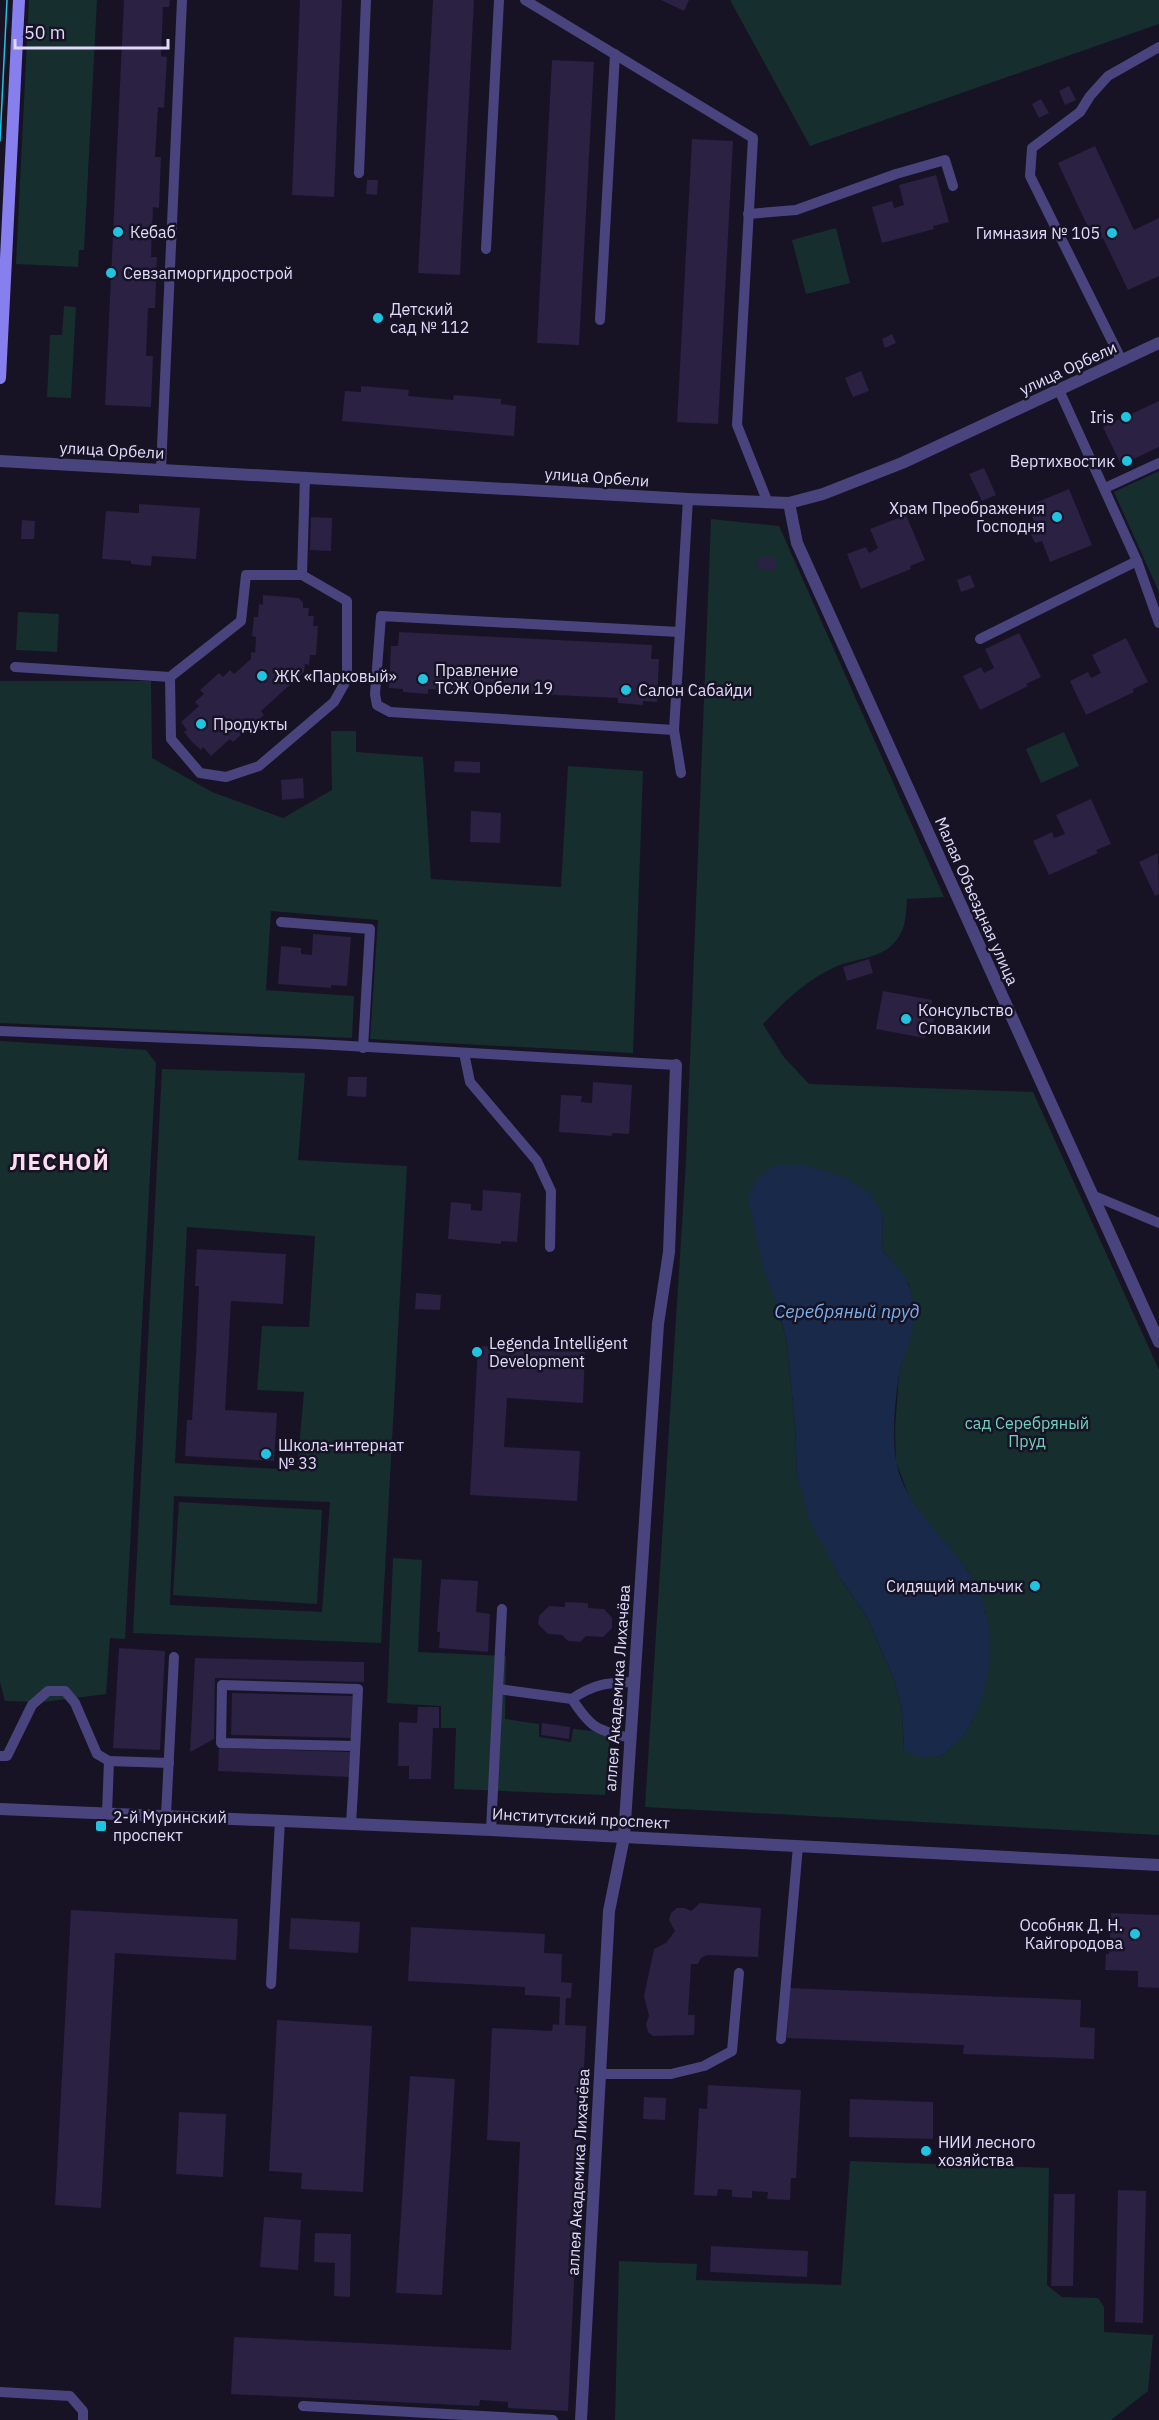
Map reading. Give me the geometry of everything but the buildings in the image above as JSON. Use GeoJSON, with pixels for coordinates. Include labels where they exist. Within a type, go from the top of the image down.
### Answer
{"type":"FeatureCollection","features":[{"type":"Feature","properties":{"kind":"main road"},"geometry":{"type":"LineString","coordinates":[[0,378],[19,0]]}},
{"type":"Feature","properties":{"kind":"street","name":"улица Орбели"},"geometry":{"type":"LineString","coordinates":[[0,461],[688,500],[789,503],[823,494],[902,463],[1159,344]]}},
{"type":"Feature","properties":{"kind":"street","name":"Малая Объездная улица"},"geometry":{"type":"LineString","coordinates":[[789,503],[797,543],[1159,1342]]}},
{"type":"Feature","properties":{"kind":"street","name":"аллея Академика Лихачёва"},"geometry":{"type":"LineString","coordinates":[[581,2420],[609,1911],[624,1837],[657,1324],[669,1252],[676,1065]]}},
{"type":"Feature","properties":{"kind":"street","name":"Институтский проспект"},"geometry":{"type":"LineString","coordinates":[[0,1809],[351,1823],[1159,1865]]}},
{"type":"Feature","properties":{"kind":"lane"},"geometry":{"type":"LineString","coordinates":[[161,469],[182,0]]}},
{"type":"Feature","properties":{"kind":"lane"},"geometry":{"type":"LineString","coordinates":[[359,173],[366,0]]}},
{"type":"Feature","properties":{"kind":"lane"},"geometry":{"type":"LineString","coordinates":[[486,249],[500,0]]}},
{"type":"Feature","properties":{"kind":"lane"},"geometry":{"type":"LineString","coordinates":[[525,0],[753,138],[737,425],[768,503]]}},
{"type":"Feature","properties":{"kind":"lane"},"geometry":{"type":"LineString","coordinates":[[1122,361],[1030,176],[1030,160],[1032,148],[1080,112],[1107,76],[1159,47]]}},
{"type":"Feature","properties":{"kind":"lane"},"geometry":{"type":"LineString","coordinates":[[600,320],[615,54]]}},
{"type":"Feature","properties":{"kind":"lane"},"geometry":{"type":"LineString","coordinates":[[748,214],[796,210],[896,174],[945,160],[953,186]]}},
{"type":"Feature","properties":{"kind":"lane"},"geometry":{"type":"LineString","coordinates":[[1059,390],[1137,561],[1159,622]]}},
{"type":"Feature","properties":{"kind":"lane"},"geometry":{"type":"LineString","coordinates":[[1105,488],[1159,463]]}},
{"type":"Feature","properties":{"kind":"lane"},"geometry":{"type":"LineString","coordinates":[[302,575],[306,477]]}},
{"type":"Feature","properties":{"kind":"lane"},"geometry":{"type":"LineString","coordinates":[[681,773],[674,730],[688,500]]}},
{"type":"Feature","properties":{"kind":"lane"},"geometry":{"type":"LineString","coordinates":[[980,639],[1137,561]]}},
{"type":"Feature","properties":{"kind":"lane"},"geometry":{"type":"LineString","coordinates":[[15,667],[170,677],[241,621],[246,575],[302,575],[347,601],[347,679],[334,702],[259,766],[226,777],[200,773],[171,739],[170,677]]}},
{"type":"Feature","properties":{"kind":"lane"},"geometry":{"type":"LineString","coordinates":[[674,730],[390,712],[377,705],[375,694],[381,616],[680,632]]}},
{"type":"Feature","properties":{"kind":"lane"},"geometry":{"type":"LineString","coordinates":[[281,922],[370,929],[363,1048]]}},
{"type":"Feature","properties":{"kind":"lane"},"geometry":{"type":"LineString","coordinates":[[0,1031],[676,1065]]}},
{"type":"Feature","properties":{"kind":"lane"},"geometry":{"type":"LineString","coordinates":[[464,1053],[470,1082],[537,1161],[551,1191],[550,1247]]}},
{"type":"Feature","properties":{"kind":"lane"},"geometry":{"type":"LineString","coordinates":[[1092,1196],[1159,1223]]}},
{"type":"Feature","properties":{"kind":"lane"},"geometry":{"type":"LineString","coordinates":[[491,1830],[502,1609]]}},
{"type":"Feature","properties":{"kind":"lane"},"geometry":{"type":"LineString","coordinates":[[166,1815],[174,1657]]}},
{"type":"Feature","properties":{"kind":"lane"},"geometry":{"type":"LineString","coordinates":[[498,1689],[572,1699],[588,1688],[605,1683],[634,1682]]}},
{"type":"Feature","properties":{"kind":"lane"},"geometry":{"type":"LineString","coordinates":[[351,1823],[358,1689],[222,1685],[220,1743],[355,1746]]}},
{"type":"Feature","properties":{"kind":"lane"},"geometry":{"type":"LineString","coordinates":[[0,1756],[8,1756],[32,1705],[48,1691],[65,1691],[75,1703],[96,1754],[109,1761],[169,1763]]}},
{"type":"Feature","properties":{"kind":"lane"},"geometry":{"type":"LineString","coordinates":[[572,1699],[586,1721],[602,1731],[630,1738]]}},
{"type":"Feature","properties":{"kind":"lane"},"geometry":{"type":"LineString","coordinates":[[107,1813],[109,1761]]}},
{"type":"Feature","properties":{"kind":"lane"},"geometry":{"type":"LineString","coordinates":[[271,1984],[280,1820]]}},
{"type":"Feature","properties":{"kind":"lane"},"geometry":{"type":"LineString","coordinates":[[780,2039],[798,1846]]}},
{"type":"Feature","properties":{"kind":"lane"},"geometry":{"type":"LineString","coordinates":[[600,2074],[671,2074],[704,2066],[732,2051],[739,1973]]}},
{"type":"Feature","properties":{"kind":"lane"},"geometry":{"type":"LineString","coordinates":[[0,2392],[70,2396],[83,2411],[83,2420]]}},
{"type":"Feature","properties":{"kind":"lane"},"geometry":{"type":"LineString","coordinates":[[303,2406],[553,2420]]}},
{"type":"Feature","properties":{"kind":"green space"},"geometry":{"type":"Polygon","coordinates":[[[29,0],[97,0],[84,250],[79,250],[78,267],[16,264],[29,0]]]}},
{"type":"Feature","properties":{"kind":"green space"},"geometry":{"type":"Polygon","coordinates":[[[730,0],[1159,0],[1159,24],[810,146],[730,0]]]}},
{"type":"Feature","properties":{"kind":"green space"},"geometry":{"type":"Polygon","coordinates":[[[836,228],[850,283],[806,294],[792,240],[836,228]]]}},
{"type":"Feature","properties":{"kind":"green space"},"geometry":{"type":"Polygon","coordinates":[[[64,306],[76,307],[71,398],[47,397],[50,335],[62,335],[64,306]]]}},
{"type":"Feature","properties":{"kind":"green space"},"geometry":{"type":"Polygon","coordinates":[[[1159,471],[1159,592],[1114,492],[1159,471]]]}},
{"type":"Feature","properties":{"kind":"green space","name":"сад Серебряный Пруд"},"geometry":{"type":"Polygon","coordinates":[[[711,519],[779,526],[944,897],[907,899],[903,929],[892,945],[880,953],[835,967],[814,979],[788,999],[763,1024],[783,1056],[809,1084],[1033,1092],[1159,1370],[1159,1835],[645,1807],[686,1161],[711,519]],[[883,1214],[778,1309],[786,1338],[795,1423],[797,1475],[840,1578],[867,1617],[894,1679],[902,1712],[904,1750],[942,1756],[963,1735],[973,1719],[986,1613],[968,1571],[910,1499],[896,1462],[895,1429],[899,1373],[914,1318],[909,1284],[882,1250],[883,1214]]]}},
{"type":"Feature","properties":{"kind":"green space"},"geometry":{"type":"Polygon","coordinates":[[[18,612],[59,614],[57,652],[16,650],[18,612]]]}},
{"type":"Feature","properties":{"kind":"green space"},"geometry":{"type":"Polygon","coordinates":[[[0,681],[151,681],[152,758],[212,792],[283,818],[332,790],[331,731],[356,731],[356,752],[423,757],[431,879],[561,887],[568,766],[643,771],[633,1053],[370,1039],[378,920],[271,911],[266,990],[354,996],[352,1038],[0,1023],[0,681]]]}},
{"type":"Feature","properties":{"kind":"green space"},"geometry":{"type":"Polygon","coordinates":[[[1064,732],[1079,766],[1041,783],[1026,749],[1064,732]]]}},
{"type":"Feature","properties":{"kind":"green space"},"geometry":{"type":"Polygon","coordinates":[[[0,1041],[146,1050],[156,1063],[125,1639],[110,1638],[106,1694],[43,1702],[5,1701],[0,1682],[0,1041]]]}},
{"type":"Feature","properties":{"kind":"green space"},"geometry":{"type":"Polygon","coordinates":[[[162,1069],[305,1073],[298,1160],[407,1166],[381,1643],[133,1633],[162,1069]],[[187,1227],[175,1463],[297,1470],[304,1392],[257,1390],[262,1326],[309,1327],[315,1236],[187,1227]],[[174,1496],[170,1605],[322,1612],[330,1502],[174,1496]]]}},
{"type":"Feature","properties":{"kind":"green space"},"geometry":{"type":"Polygon","coordinates":[[[179,1502],[322,1510],[317,1604],[173,1595],[179,1502]]]}},
{"type":"Feature","properties":{"kind":"green space"},"geometry":{"type":"Polygon","coordinates":[[[393,1558],[422,1560],[418,1652],[506,1656],[505,1719],[539,1724],[539,1737],[571,1742],[573,1729],[610,1736],[605,1795],[454,1789],[456,1728],[441,1728],[441,1706],[387,1703],[393,1558]]]}},
{"type":"Feature","properties":{"kind":"green space"},"geometry":{"type":"Polygon","coordinates":[[[850,2161],[1049,2168],[1047,2285],[1062,2297],[1098,2298],[1104,2307],[1104,2332],[1153,2335],[1148,2391],[1111,2420],[615,2420],[619,2261],[697,2264],[696,2280],[841,2285],[850,2161]]]}},
{"type":"Feature","properties":{"kind":"water","name":"Серебряный пруд"},"geometry":{"type":"Polygon","coordinates":[[[775,1165],[805,1165],[844,1177],[870,1193],[883,1214],[882,1250],[905,1277],[910,1290],[914,1310],[913,1324],[901,1368],[895,1407],[896,1461],[900,1477],[916,1506],[967,1570],[985,1609],[989,1631],[988,1674],[983,1695],[964,1734],[942,1756],[920,1757],[904,1750],[902,1712],[894,1679],[867,1617],[840,1578],[809,1519],[797,1475],[795,1423],[786,1338],[763,1268],[748,1199],[756,1179],[775,1165]]]}},
{"type":"Feature","properties":{"kind":"tram line"},"geometry":{"type":"LineString","coordinates":[[0,141],[7,0]]}},
{"type":"Feature","properties":{"kind":"place","name":"Кебаб"},"geometry":{"type":"Point","coordinates":[118,232]}},
{"type":"Feature","properties":{"kind":"place","name":"Гимназия № 105"},"geometry":{"type":"Point","coordinates":[1112,233]}},
{"type":"Feature","properties":{"kind":"place","name":"Севзапморгидрострой"},"geometry":{"type":"Point","coordinates":[111,273]}},
{"type":"Feature","properties":{"kind":"place","name":"Детский сад № 112"},"geometry":{"type":"Point","coordinates":[378,318]}},
{"type":"Feature","properties":{"kind":"place","name":"Iris"},"geometry":{"type":"Point","coordinates":[1126,417]}},
{"type":"Feature","properties":{"kind":"place","name":"Вертихвостик"},"geometry":{"type":"Point","coordinates":[1127,461]}},
{"type":"Feature","properties":{"kind":"place","name":"Храм Преображения Господня"},"geometry":{"type":"Point","coordinates":[1057,517]}},
{"type":"Feature","properties":{"kind":"place","name":"ЖК «Парковый»"},"geometry":{"type":"Point","coordinates":[262,676]}},
{"type":"Feature","properties":{"kind":"place","name":"Правление ТСЖ Орбели 19"},"geometry":{"type":"Point","coordinates":[423,679]}},
{"type":"Feature","properties":{"kind":"place","name":"Салон Сабайди"},"geometry":{"type":"Point","coordinates":[626,690]}},
{"type":"Feature","properties":{"kind":"place","name":"Продукты"},"geometry":{"type":"Point","coordinates":[201,724]}},
{"type":"Feature","properties":{"kind":"place","name":"Консульство Словакии"},"geometry":{"type":"Point","coordinates":[906,1019]}},
{"type":"Feature","properties":{"kind":"place","name":"Legenda Intelligent Development"},"geometry":{"type":"Point","coordinates":[477,1352]}},
{"type":"Feature","properties":{"kind":"place","name":"Школа-интернат № 33"},"geometry":{"type":"Point","coordinates":[266,1454]}},
{"type":"Feature","properties":{"kind":"place","name":"Сидящий мальчик"},"geometry":{"type":"Point","coordinates":[1035,1586]}},
{"type":"Feature","properties":{"kind":"place","name":"2-й Муринский проспект"},"geometry":{"type":"Point","coordinates":[101,1826]}},
{"type":"Feature","properties":{"kind":"place","name":"Особняк Д. Н. Кайгородова"},"geometry":{"type":"Point","coordinates":[1135,1934]}},
{"type":"Feature","properties":{"kind":"place","name":"НИИ лесного хозяйства"},"geometry":{"type":"Point","coordinates":[926,2151]}},
{"type":"Feature","properties":{"kind":"district","name":"ЛЕСНОЙ"},"geometry":{"type":"Point","coordinates":[60,1162]}}]}
